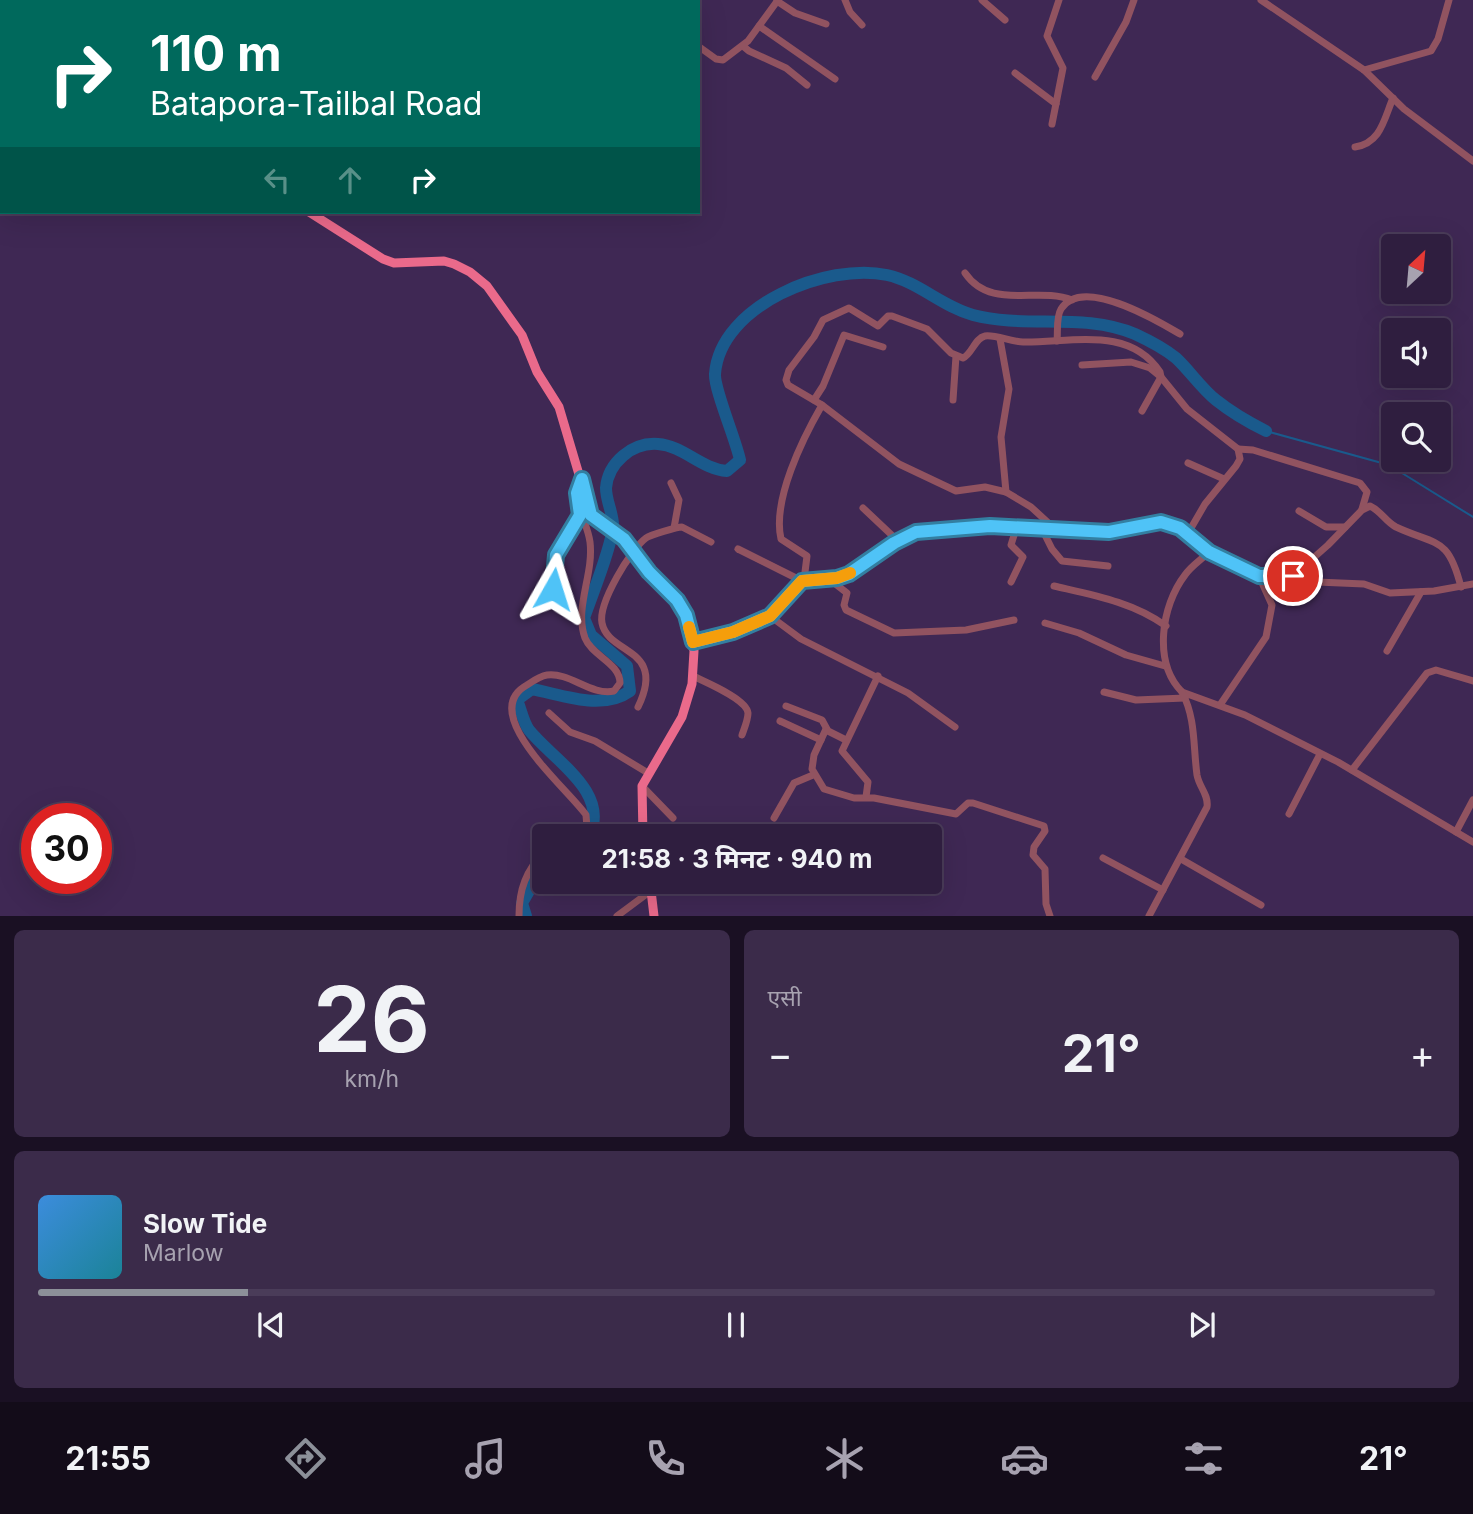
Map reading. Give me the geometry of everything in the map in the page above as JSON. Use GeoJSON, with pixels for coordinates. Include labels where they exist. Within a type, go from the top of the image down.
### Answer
{"type":"FeatureCollection","features":[{"type":"Feature","properties":{"kind":"main road"},"geometry":{"type":"LineString","coordinates":[[312,214],[383,259],[394,263],[444,261],[470,272],[486,286],[522,335],[537,372],[559,407],[591,515],[624,539],[649,572],[682,607],[693,642],[693,676],[682,717],[642,786],[643,824]]}},
{"type":"Feature","properties":{"kind":"main road"},"geometry":{"type":"LineString","coordinates":[[652,894],[654,915]]}},
{"type":"Feature","properties":{"kind":"street"},"geometry":{"type":"LineString","coordinates":[[700,47],[720,60],[743,46],[777,0],[795,13],[826,24]]}},
{"type":"Feature","properties":{"kind":"street"},"geometry":{"type":"LineString","coordinates":[[845,0],[850,12],[862,25]]}},
{"type":"Feature","properties":{"kind":"street"},"geometry":{"type":"LineString","coordinates":[[982,0],[1005,20]]}},
{"type":"Feature","properties":{"kind":"street"},"geometry":{"type":"LineString","coordinates":[[1052,124],[1063,68],[1047,36],[1059,0]]}},
{"type":"Feature","properties":{"kind":"street"},"geometry":{"type":"LineString","coordinates":[[1095,77],[1126,22],[1134,0]]}},
{"type":"Feature","properties":{"kind":"street"},"geometry":{"type":"LineString","coordinates":[[1261,0],[1364,71],[1393,98],[1473,160]]}},
{"type":"Feature","properties":{"kind":"street"},"geometry":{"type":"LineString","coordinates":[[1364,71],[1431,51],[1438,40],[1449,0]]}},
{"type":"Feature","properties":{"kind":"street"},"geometry":{"type":"LineString","coordinates":[[759,26],[835,79]]}},
{"type":"Feature","properties":{"kind":"street"},"geometry":{"type":"LineString","coordinates":[[743,46],[786,68],[807,85]]}},
{"type":"Feature","properties":{"kind":"street"},"geometry":{"type":"LineString","coordinates":[[1015,73],[1056,104]]}},
{"type":"Feature","properties":{"kind":"street"},"geometry":{"type":"LineString","coordinates":[[1355,147],[1369,144],[1375,139],[1393,98]]}},
{"type":"Feature","properties":{"kind":"street"},"geometry":{"type":"LineString","coordinates":[[965,273],[982,288],[1001,296],[1057,295],[1072,300]]}},
{"type":"Feature","properties":{"kind":"street"},"geometry":{"type":"LineString","coordinates":[[1057,341],[1059,315],[1063,307],[1072,300],[1088,297],[1117,303],[1157,320],[1180,334]]}},
{"type":"Feature","properties":{"kind":"street"},"geometry":{"type":"LineString","coordinates":[[1055,529],[1031,507],[1006,492],[985,487],[958,492],[898,464],[822,405],[788,384],[786,380],[789,370],[814,337],[823,320],[849,308],[878,326],[889,316],[923,327],[956,356],[965,358],[982,337],[988,336],[1023,342],[1120,342],[1146,356],[1156,366],[1161,377]]}},
{"type":"Feature","properties":{"kind":"street"},"geometry":{"type":"LineString","coordinates":[[814,400],[823,386],[844,335],[883,347]]}},
{"type":"Feature","properties":{"kind":"street"},"geometry":{"type":"LineString","coordinates":[[1000,340],[1009,389],[1001,438],[1006,492]]}},
{"type":"Feature","properties":{"kind":"street"},"geometry":{"type":"LineString","coordinates":[[953,400],[956,356]]}},
{"type":"Feature","properties":{"kind":"street"},"geometry":{"type":"LineString","coordinates":[[1082,365],[1131,362],[1150,368],[1161,377],[1187,409],[1238,449],[1250,449],[1360,484],[1367,492],[1362,510],[1293,576]]}},
{"type":"Feature","properties":{"kind":"street"},"geometry":{"type":"LineString","coordinates":[[1142,411],[1161,377]]}},
{"type":"Feature","properties":{"kind":"street"},"geometry":{"type":"LineString","coordinates":[[693,642],[733,632],[770,616],[803,580],[807,556],[781,539],[781,506],[801,446],[822,405]]}},
{"type":"Feature","properties":{"kind":"street"},"geometry":{"type":"LineString","coordinates":[[1187,535],[1240,459],[1238,449]]}},
{"type":"Feature","properties":{"kind":"street"},"geometry":{"type":"LineString","coordinates":[[1188,463],[1224,479]]}},
{"type":"Feature","properties":{"kind":"street"},"geometry":{"type":"LineString","coordinates":[[581,621],[591,569],[590,540],[580,515],[577,493],[582,479]]}},
{"type":"Feature","properties":{"kind":"street"},"geometry":{"type":"LineString","coordinates":[[671,483],[679,500],[674,528]]}},
{"type":"Feature","properties":{"kind":"street"},"geometry":{"type":"LineString","coordinates":[[1362,510],[1373,507],[1396,526],[1440,543],[1456,569],[1461,587]]}},
{"type":"Feature","properties":{"kind":"street"},"geometry":{"type":"LineString","coordinates":[[863,508],[898,541]]}},
{"type":"Feature","properties":{"kind":"street"},"geometry":{"type":"LineString","coordinates":[[1299,511],[1326,527],[1345,527]]}},
{"type":"Feature","properties":{"kind":"street"},"geometry":{"type":"LineString","coordinates":[[580,515],[556,555],[552,584],[559,600],[581,621],[589,646],[619,674],[618,688],[604,692],[559,676],[548,675],[519,689],[511,708],[526,746],[586,815],[587,824]]}},
{"type":"Feature","properties":{"kind":"street"},"geometry":{"type":"LineString","coordinates":[[738,549],[803,580],[849,574],[916,532],[990,526],[1109,532],[1161,522],[1175,526],[1209,552],[1259,576],[1293,576],[1317,582],[1364,584],[1390,593],[1421,592],[1473,584]]}},
{"type":"Feature","properties":{"kind":"street"},"geometry":{"type":"LineString","coordinates":[[638,707],[645,686],[643,668],[633,652],[606,631],[602,618],[608,597],[633,551],[648,536],[666,533],[674,528],[686,529],[711,542]]}},
{"type":"Feature","properties":{"kind":"street"},"geometry":{"type":"LineString","coordinates":[[1011,582],[1023,557],[1011,545],[1016,529]]}},
{"type":"Feature","properties":{"kind":"street"},"geometry":{"type":"LineString","coordinates":[[1042,530],[1062,561],[1108,566]]}},
{"type":"Feature","properties":{"kind":"street"},"geometry":{"type":"LineString","coordinates":[[1160,915],[1151,912],[1181,859],[1208,801],[1197,778],[1191,711],[1165,666],[1166,626],[1181,580],[1209,552]]}},
{"type":"Feature","properties":{"kind":"street"},"geometry":{"type":"LineString","coordinates":[[1220,705],[1266,637],[1272,605],[1259,576]]}},
{"type":"Feature","properties":{"kind":"street"},"geometry":{"type":"LineString","coordinates":[[828,578],[847,593],[844,605],[846,610],[890,633],[966,630],[1014,620]]}},
{"type":"Feature","properties":{"kind":"street"},"geometry":{"type":"LineString","coordinates":[[1054,586],[1139,609],[1166,626]]}},
{"type":"Feature","properties":{"kind":"street"},"geometry":{"type":"LineString","coordinates":[[1387,650],[1421,592]]}},
{"type":"Feature","properties":{"kind":"street"},"geometry":{"type":"LineString","coordinates":[[770,616],[801,639],[878,676],[914,697],[955,727]]}},
{"type":"Feature","properties":{"kind":"street"},"geometry":{"type":"LineString","coordinates":[[1045,623],[1079,632],[1126,655],[1165,666]]}},
{"type":"Feature","properties":{"kind":"street"},"geometry":{"type":"LineString","coordinates":[[1352,770],[1427,673],[1436,670],[1473,681]]}},
{"type":"Feature","properties":{"kind":"street"},"geometry":{"type":"LineString","coordinates":[[693,676],[721,690],[746,708],[748,714],[742,735]]}},
{"type":"Feature","properties":{"kind":"street"},"geometry":{"type":"LineString","coordinates":[[866,797],[868,782],[843,754],[846,740],[878,676]]}},
{"type":"Feature","properties":{"kind":"street"},"geometry":{"type":"LineString","coordinates":[[1104,692],[1140,700],[1184,695],[1220,705],[1352,770],[1473,842]]}},
{"type":"Feature","properties":{"kind":"street"},"geometry":{"type":"LineString","coordinates":[[786,706],[822,720],[827,729],[846,740]]}},
{"type":"Feature","properties":{"kind":"street"},"geometry":{"type":"LineString","coordinates":[[549,713],[570,732],[595,741],[648,773]]}},
{"type":"Feature","properties":{"kind":"street"},"geometry":{"type":"LineString","coordinates":[[780,721],[821,740]]}},
{"type":"Feature","properties":{"kind":"street"},"geometry":{"type":"LineString","coordinates":[[827,729],[812,762],[813,775],[824,789],[854,798],[866,797],[956,814],[968,803],[973,803],[1043,824],[1045,831],[1034,847],[1033,855],[1045,869],[1046,904],[1050,915]]}},
{"type":"Feature","properties":{"kind":"street"},"geometry":{"type":"LineString","coordinates":[[1289,814],[1320,754]]}},
{"type":"Feature","properties":{"kind":"street"},"geometry":{"type":"LineString","coordinates":[[774,818],[794,783],[813,775]]}},
{"type":"Feature","properties":{"kind":"street"},"geometry":{"type":"LineString","coordinates":[[642,786],[673,818]]}},
{"type":"Feature","properties":{"kind":"street"},"geometry":{"type":"LineString","coordinates":[[1456,832],[1473,800]]}},
{"type":"Feature","properties":{"kind":"street"},"geometry":{"type":"LineString","coordinates":[[1103,858],[1164,890]]}},
{"type":"Feature","properties":{"kind":"street"},"geometry":{"type":"LineString","coordinates":[[1181,859],[1261,905]]}},
{"type":"Feature","properties":{"kind":"street"},"geometry":{"type":"LineString","coordinates":[[519,915],[521,886],[532,867]]}},
{"type":"Feature","properties":{"kind":"street"},"geometry":{"type":"LineString","coordinates":[[617,915],[642,894]]}},
{"type":"Feature","properties":{"kind":"waterway"},"geometry":{"type":"LineString","coordinates":[[593,824],[592,805],[586,791],[529,730],[517,700],[532,689],[595,701],[619,697],[630,691],[627,666],[591,635],[584,618],[612,533],[613,520],[606,493],[611,470],[631,450],[648,444],[676,449],[709,466],[727,471],[740,460],[716,381],[721,349],[736,328],[756,309],[781,294],[808,282],[836,275],[887,275],[899,278],[973,315],[1014,321],[1075,322],[1116,327],[1167,351],[1216,400],[1266,431]]}},
{"type":"Feature","properties":{"kind":"waterway"},"geometry":{"type":"LineString","coordinates":[[1266,431],[1389,465],[1473,517]]}},
{"type":"Feature","properties":{"kind":"waterway"},"geometry":{"type":"LineString","coordinates":[[526,916],[522,903],[532,886]]}},
{"type":"Feature","properties":{"kind":"slow traffic"},"geometry":{"type":"LineString","coordinates":[[689,627],[693,642],[733,632],[770,616],[802,581],[837,578],[850,573]]}},
{"type":"Feature","properties":{"kind":"route"},"geometry":{"type":"LineString","coordinates":[[553,589],[556,555],[580,515],[577,493],[582,479],[591,515],[624,539],[649,572],[677,600],[686,615],[693,642],[733,632],[770,616],[802,581],[837,578],[849,574],[894,543],[916,532],[929,530],[990,526],[1109,532],[1161,522],[1180,528],[1209,552],[1236,567],[1259,576],[1293,576]]}}]}
